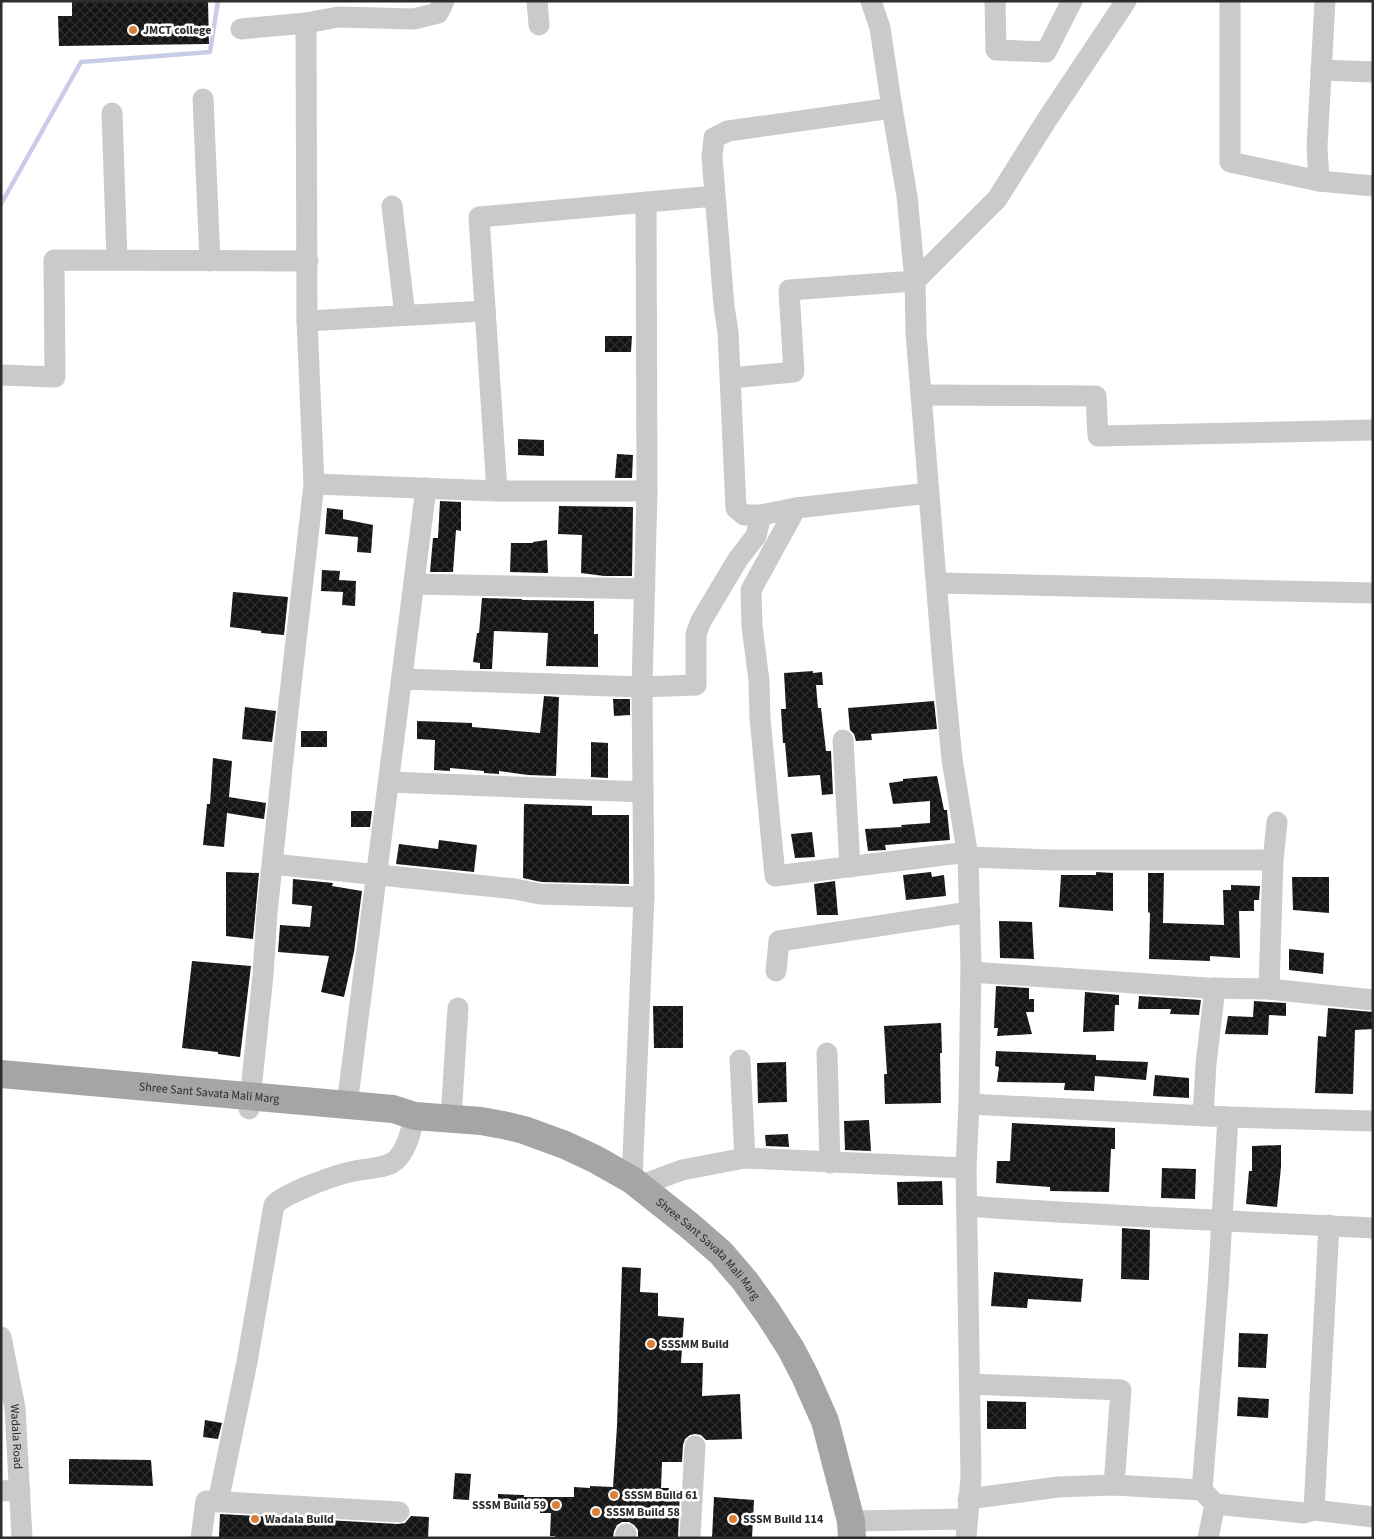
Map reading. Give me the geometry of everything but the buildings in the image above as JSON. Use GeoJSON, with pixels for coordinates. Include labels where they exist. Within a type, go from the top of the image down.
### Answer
{"type":"FeatureCollection","features":[{"type":"Feature","properties":{"kind":"main road","name":"Shree Sant Savata Mali Marg"},"geometry":{"type":"LineString","coordinates":[[1,1074],[392,1120],[415,1116],[451,1118],[503,1125],[531,1132],[595,1159],[635,1183],[721,1253],[745,1281],[768,1313],[791,1349],[822,1414],[851,1529]]}},
{"type":"Feature","properties":{"kind":"main road","name":"Shree Sant Savata Mali Marg"},"geometry":{"type":"LineString","coordinates":[[1,1091],[347,1105],[393,1109],[415,1116]]}},
{"type":"Feature","properties":{"kind":"street"},"geometry":{"type":"LineString","coordinates":[[241,28],[306,23],[338,17],[414,19],[438,13],[444,1]]}},
{"type":"Feature","properties":{"kind":"street"},"geometry":{"type":"LineString","coordinates":[[538,1],[539,25]]}},
{"type":"Feature","properties":{"kind":"street"},"geometry":{"type":"LineString","coordinates":[[871,1],[880,28],[907,196],[916,281],[916,333],[943,666],[952,759],[968,854],[971,972],[966,1168],[971,1476],[967,1519]]}},
{"type":"Feature","properties":{"kind":"street"},"geometry":{"type":"LineString","coordinates":[[995,1],[996,50],[1046,52],[1072,1]]}},
{"type":"Feature","properties":{"kind":"street"},"geometry":{"type":"LineString","coordinates":[[731,378],[794,372],[789,290],[916,281],[997,199],[1126,1]]}},
{"type":"Feature","properties":{"kind":"street"},"geometry":{"type":"LineString","coordinates":[[1230,1],[1230,162],[1319,181],[1373,186]]}},
{"type":"Feature","properties":{"kind":"street"},"geometry":{"type":"LineString","coordinates":[[1319,181],[1317,147],[1324,1]]}},
{"type":"Feature","properties":{"kind":"street"},"geometry":{"type":"LineString","coordinates":[[250,1102],[263,976],[267,913],[314,484],[307,321],[306,23]]}},
{"type":"Feature","properties":{"kind":"street"},"geometry":{"type":"LineString","coordinates":[[1322,70],[1373,72]]}},
{"type":"Feature","properties":{"kind":"street"},"geometry":{"type":"LineString","coordinates":[[203,99],[210,261]]}},
{"type":"Feature","properties":{"kind":"street"},"geometry":{"type":"LineString","coordinates":[[892,108],[728,131],[714,138],[712,157],[724,306],[728,332],[736,508],[744,515],[761,515],[796,508],[929,494]]}},
{"type":"Feature","properties":{"kind":"street"},"geometry":{"type":"LineString","coordinates":[[112,114],[117,260]]}},
{"type":"Feature","properties":{"kind":"street"},"geometry":{"type":"LineString","coordinates":[[497,491],[479,217],[715,196]]}},
{"type":"Feature","properties":{"kind":"street"},"geometry":{"type":"LineString","coordinates":[[646,202],[647,491],[642,687],[644,897],[635,1183],[682,1170],[745,1158],[966,1168]]}},
{"type":"Feature","properties":{"kind":"street"},"geometry":{"type":"LineString","coordinates":[[392,206],[405,315]]}},
{"type":"Feature","properties":{"kind":"street"},"geometry":{"type":"LineString","coordinates":[[1,375],[55,377],[54,260],[308,261]]}},
{"type":"Feature","properties":{"kind":"street"},"geometry":{"type":"LineString","coordinates":[[307,321],[485,311]]}},
{"type":"Feature","properties":{"kind":"street"},"geometry":{"type":"LineString","coordinates":[[921,395],[1096,396],[1098,436],[1373,430]]}},
{"type":"Feature","properties":{"kind":"street"},"geometry":{"type":"LineString","coordinates":[[314,484],[497,491],[647,491]]}},
{"type":"Feature","properties":{"kind":"street"},"geometry":{"type":"LineString","coordinates":[[347,1105],[378,875],[426,488]]}},
{"type":"Feature","properties":{"kind":"street"},"geometry":{"type":"LineString","coordinates":[[796,508],[751,590],[752,626],[759,681],[760,718],[775,876],[968,854],[1053,860],[1273,860]]}},
{"type":"Feature","properties":{"kind":"street"},"geometry":{"type":"LineString","coordinates":[[402,679],[642,687],[696,685],[696,634],[701,621],[738,559],[756,536],[761,515]]}},
{"type":"Feature","properties":{"kind":"street"},"geometry":{"type":"LineString","coordinates":[[937,583],[1373,593]]}},
{"type":"Feature","properties":{"kind":"street"},"geometry":{"type":"LineString","coordinates":[[414,584],[645,589]]}},
{"type":"Feature","properties":{"kind":"street"},"geometry":{"type":"LineString","coordinates":[[842,740],[850,867]]}},
{"type":"Feature","properties":{"kind":"street"},"geometry":{"type":"LineString","coordinates":[[389,782],[644,792]]}},
{"type":"Feature","properties":{"kind":"street"},"geometry":{"type":"LineString","coordinates":[[1269,989],[1273,860],[1277,822]]}},
{"type":"Feature","properties":{"kind":"street"},"geometry":{"type":"LineString","coordinates":[[273,864],[515,889],[540,894],[644,897]]}},
{"type":"Feature","properties":{"kind":"street"},"geometry":{"type":"LineString","coordinates":[[776,971],[779,941],[970,912]]}},
{"type":"Feature","properties":{"kind":"street"},"geometry":{"type":"LineString","coordinates":[[971,972],[1215,988],[1269,989],[1373,1000]]}},
{"type":"Feature","properties":{"kind":"street"},"geometry":{"type":"LineString","coordinates":[[1203,1116],[1215,988]]}},
{"type":"Feature","properties":{"kind":"street"},"geometry":{"type":"LineString","coordinates":[[451,1118],[458,1008]]}},
{"type":"Feature","properties":{"kind":"street"},"geometry":{"type":"LineString","coordinates":[[827,1053],[830,1163]]}},
{"type":"Feature","properties":{"kind":"street"},"geometry":{"type":"LineString","coordinates":[[740,1060],[745,1158]]}},
{"type":"Feature","properties":{"kind":"street"},"geometry":{"type":"LineString","coordinates":[[969,1104],[1203,1116],[1373,1121]]}},
{"type":"Feature","properties":{"kind":"street"},"geometry":{"type":"LineString","coordinates":[[218,1502],[247,1362],[274,1205],[282,1198],[325,1180],[353,1171],[384,1166],[397,1160],[405,1147],[415,1116]]}},
{"type":"Feature","properties":{"kind":"street"},"geometry":{"type":"LineString","coordinates":[[1208,1538],[1208,1497],[1228,1117]]}},
{"type":"Feature","properties":{"kind":"street"},"geometry":{"type":"LineString","coordinates":[[967,1206],[1077,1214],[1373,1228]]}},
{"type":"Feature","properties":{"kind":"street"},"geometry":{"type":"LineString","coordinates":[[1314,1510],[1329,1225]]}},
{"type":"Feature","properties":{"kind":"street","name":"Wadala Road"},"geometry":{"type":"LineString","coordinates":[[1,1337],[15,1408],[10,1490],[22,1538]]}},
{"type":"Feature","properties":{"kind":"street"},"geometry":{"type":"LineString","coordinates":[[970,1384],[1121,1390],[1114,1485]]}},
{"type":"Feature","properties":{"kind":"street"},"geometry":{"type":"LineString","coordinates":[[690,1538],[695,1446]]}},
{"type":"Feature","properties":{"kind":"street"},"geometry":{"type":"LineString","coordinates":[[851,1529],[967,1519],[1058,1486],[1114,1485],[1304,1512],[1314,1510],[1373,1517]]}},
{"type":"Feature","properties":{"kind":"street"},"geometry":{"type":"LineString","coordinates":[[201,1538],[206,1501],[399,1512]]}},
{"type":"Feature","properties":{"kind":"waterway"},"geometry":{"type":"LineString","coordinates":[[1,204],[81,62],[210,52],[218,1]]}},
{"type":"Feature","properties":{"kind":"place","name":"JMCT college"},"geometry":{"type":"Point","coordinates":[133,30]}},
{"type":"Feature","properties":{"kind":"place","name":"SSSMM Build"},"geometry":{"type":"Point","coordinates":[651,1344]}},
{"type":"Feature","properties":{"kind":"place","name":"SSSM Build 61"},"geometry":{"type":"Point","coordinates":[614,1495]}},
{"type":"Feature","properties":{"kind":"place","name":"SSSM Build 59"},"geometry":{"type":"Point","coordinates":[556,1505]}},
{"type":"Feature","properties":{"kind":"place","name":"SSSM Build 58"},"geometry":{"type":"Point","coordinates":[596,1512]}},
{"type":"Feature","properties":{"kind":"place","name":"Wadala Build"},"geometry":{"type":"Point","coordinates":[255,1519]}},
{"type":"Feature","properties":{"kind":"place","name":"SSSM Build 114"},"geometry":{"type":"Point","coordinates":[733,1519]}}]}
